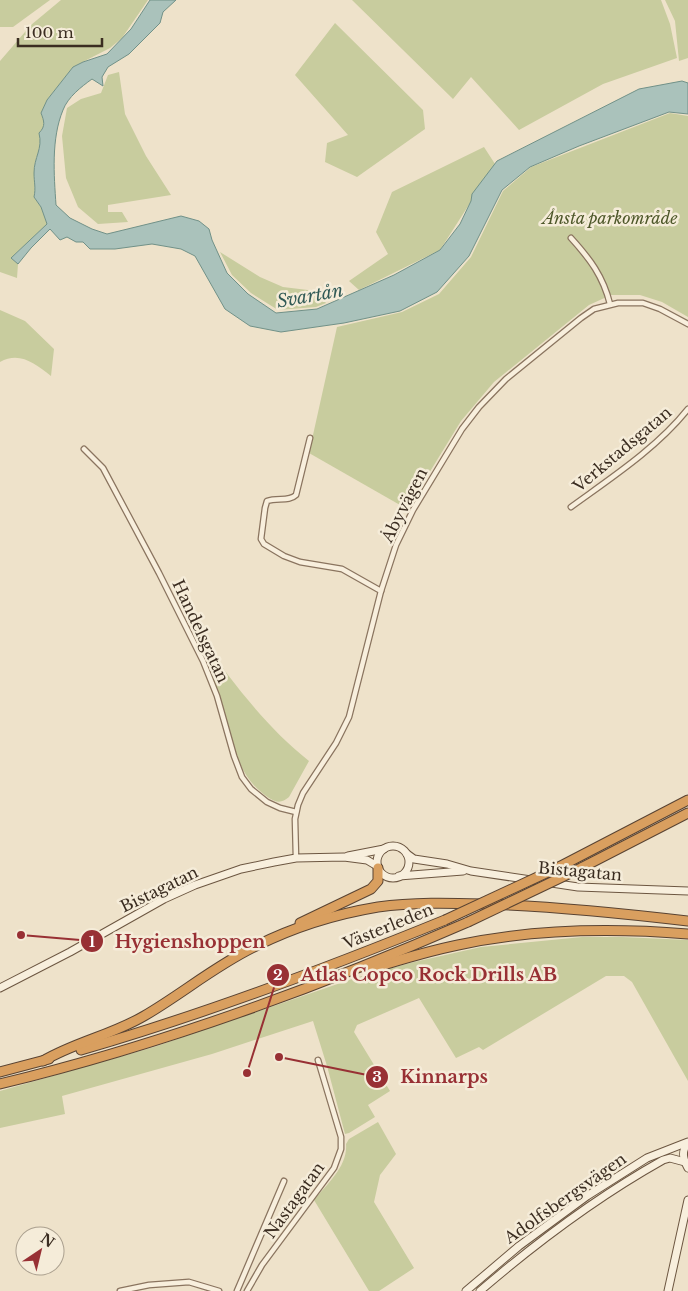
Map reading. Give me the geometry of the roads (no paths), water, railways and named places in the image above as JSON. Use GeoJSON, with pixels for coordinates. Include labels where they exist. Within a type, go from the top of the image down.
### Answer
{"type":"FeatureCollection","features":[{"type":"Feature","properties":{"kind":"highway","name":"Västerleden"},"geometry":{"type":"LineString","coordinates":[[0,1072],[140,1032],[319,971],[445,920],[559,867],[688,800]]}},
{"type":"Feature","properties":{"kind":"highway","name":"Västerleden"},"geometry":{"type":"LineString","coordinates":[[0,1084],[172,1035],[278,999],[358,968],[468,922],[581,868],[688,813]]}},
{"type":"Feature","properties":{"kind":"highway"},"geometry":{"type":"LineString","coordinates":[[43,1060],[59,1051],[100,1037],[135,1021],[216,968],[307,919],[371,889],[378,881],[378,867]]}},
{"type":"Feature","properties":{"kind":"highway"},"geometry":{"type":"LineString","coordinates":[[264,942],[316,922],[356,912],[379,907],[425,904],[457,903],[537,906],[688,921]]}},
{"type":"Feature","properties":{"kind":"highway"},"geometry":{"type":"LineString","coordinates":[[358,968],[364,971],[459,944],[546,933],[632,931],[688,934]]}},
{"type":"Feature","properties":{"kind":"main road"},"geometry":{"type":"LineString","coordinates":[[395,846],[403,849],[407,854],[409,866],[405,872],[399,876],[388,877],[383,875],[378,867],[378,857],[384,849],[395,846]]}},
{"type":"Feature","properties":{"kind":"main road","name":"Bistagatan"},"geometry":{"type":"LineString","coordinates":[[344,857],[384,849]]}},
{"type":"Feature","properties":{"kind":"main road","name":"Bistagatan"},"geometry":{"type":"LineString","coordinates":[[407,854],[414,859],[447,864],[471,871],[578,887],[688,891]]}},
{"type":"Feature","properties":{"kind":"main road","name":"Bistagatan"},"geometry":{"type":"LineString","coordinates":[[0,988],[70,952],[151,905],[186,889],[241,869],[296,858],[344,857],[367,860],[378,867]]}},
{"type":"Feature","properties":{"kind":"main road","name":"Bistagatan"},"geometry":{"type":"LineString","coordinates":[[399,876],[471,871]]}},
{"type":"Feature","properties":{"kind":"main road"},"geometry":{"type":"LineString","coordinates":[[686,1165],[683,1152],[688,1143]]}},
{"type":"Feature","properties":{"kind":"main road","name":"Adolfsbergsvägen"},"geometry":{"type":"LineString","coordinates":[[466,1291],[518,1246],[587,1196],[647,1158],[688,1143]]}},
{"type":"Feature","properties":{"kind":"main road","name":"Adolfsbergsvägen"},"geometry":{"type":"LineString","coordinates":[[480,1291],[524,1254],[592,1204],[663,1160],[670,1158],[686,1165]]}},
{"type":"Feature","properties":{"kind":"main road"},"geometry":{"type":"LineString","coordinates":[[587,1196],[592,1204]]}},
{"type":"Feature","properties":{"kind":"main road"},"geometry":{"type":"LineString","coordinates":[[668,1291],[688,1200]]}},
{"type":"Feature","properties":{"kind":"main road"},"geometry":{"type":"LineString","coordinates":[[683,1224],[688,1212]]}},
{"type":"Feature","properties":{"kind":"main road"},"geometry":{"type":"LineString","coordinates":[[518,1246],[524,1254]]}},
{"type":"Feature","properties":{"kind":"street"},"geometry":{"type":"LineString","coordinates":[[571,238],[602,279],[610,304]]}},
{"type":"Feature","properties":{"kind":"street","name":"Åbyvägen"},"geometry":{"type":"LineString","coordinates":[[296,858],[296,812],[300,800],[343,730],[353,705],[382,591],[396,545],[408,518],[469,419],[489,395],[528,360],[594,309],[626,302],[652,305],[688,324]]}},
{"type":"Feature","properties":{"kind":"street","name":"Verkstadsgatan"},"geometry":{"type":"LineString","coordinates":[[571,507],[662,437],[688,408]]}},
{"type":"Feature","properties":{"kind":"street"},"geometry":{"type":"LineString","coordinates":[[310,438],[296,495],[288,499],[274,498],[267,501],[264,508],[261,539],[264,544],[291,559],[314,566],[342,569],[382,591]]}},
{"type":"Feature","properties":{"kind":"street","name":"Handelsgatan"},"geometry":{"type":"LineString","coordinates":[[84,448],[103,468],[192,638],[217,696],[242,777],[252,789],[268,802],[280,808],[296,812]]}},
{"type":"Feature","properties":{"kind":"street","name":"Nastagatan"},"geometry":{"type":"LineString","coordinates":[[246,1291],[262,1265],[339,1158],[342,1143],[318,1060]]}},
{"type":"Feature","properties":{"kind":"street"},"geometry":{"type":"LineString","coordinates":[[237,1291],[284,1182]]}},
{"type":"Feature","properties":{"kind":"street"},"geometry":{"type":"LineString","coordinates":[[120,1291],[149,1285],[189,1282],[219,1291]]}},
{"type":"Feature","properties":{"kind":"water"},"geometry":{"type":"Polygon","coordinates":[[[150,0],[176,0],[163,12],[160,23],[129,54],[108,67],[102,77],[103,86],[92,79],[79,89],[65,105],[59,121],[55,145],[56,205],[70,218],[107,234],[181,216],[199,221],[209,229],[227,273],[248,294],[276,313],[317,309],[394,275],[440,250],[460,224],[471,201],[472,194],[497,161],[639,89],[682,81],[688,83],[688,114],[669,112],[530,167],[502,190],[469,256],[437,292],[400,311],[344,323],[281,332],[250,326],[225,309],[195,256],[181,249],[152,244],[115,249],[90,249],[83,242],[76,242],[67,237],[60,240],[50,229],[18,264],[11,258],[47,224],[41,207],[34,197],[34,173],[40,144],[39,133],[44,126],[41,113],[47,100],[73,67],[107,54],[131,29],[150,0]]]}},
{"type":"Feature","properties":{"kind":"place","name":"Hygienshoppen"},"geometry":{"type":"Point","coordinates":[21,935]}},
{"type":"Feature","properties":{"kind":"place","name":"Kinnarps"},"geometry":{"type":"Point","coordinates":[279,1057]}},
{"type":"Feature","properties":{"kind":"place","name":"Atlas Copco Rock Drills AB"},"geometry":{"type":"Point","coordinates":[247,1073]}},
{"type":"Feature","properties":{"kind":"park label","name":"Ånsta parkområde"},"geometry":{"type":"Point","coordinates":[610,218]}},
{"type":"Feature","properties":{"kind":"water label","name":"Svartån"},"geometry":{"type":"Point","coordinates":[310,296]}}]}
